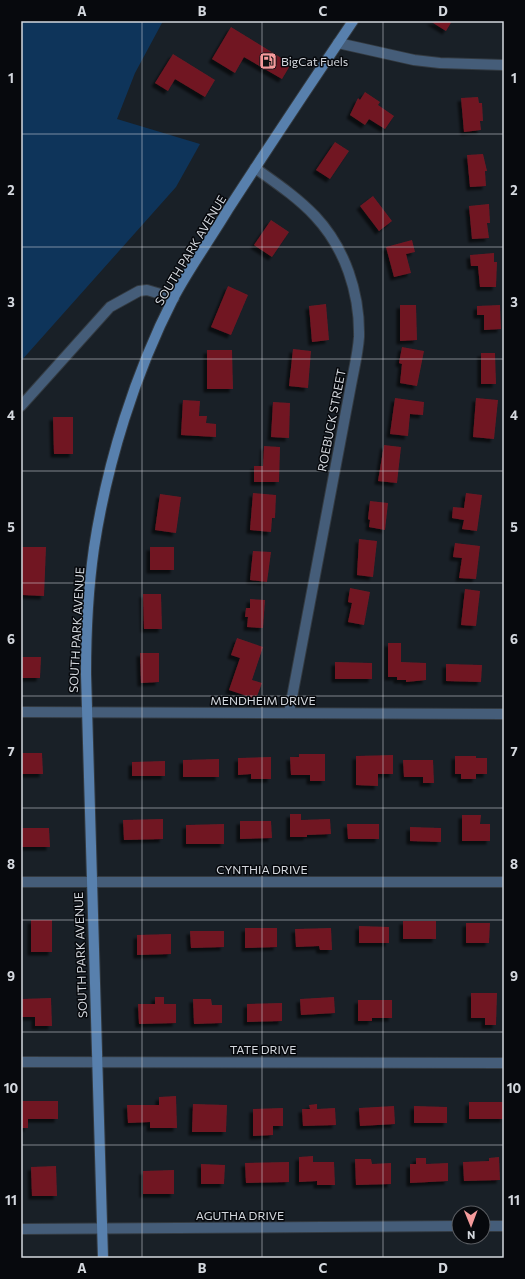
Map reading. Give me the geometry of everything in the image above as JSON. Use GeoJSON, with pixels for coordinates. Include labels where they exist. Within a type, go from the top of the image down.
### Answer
{"type":"FeatureCollection","features":[{"type":"Feature","properties":{"kind":"street","name":"SOUTH PARK AVENUE"},"geometry":{"type":"LineString","coordinates":[[103,1258],[86,712],[86,638],[94,548],[106,488],[124,420],[154,342],[174,298],[255,168],[353,21]]}},
{"type":"Feature","properties":{"kind":"street"},"geometry":{"type":"LineString","coordinates":[[338,43],[414,60],[440,63],[504,65]]}},
{"type":"Feature","properties":{"kind":"street","name":"ROEBUCK STREET"},"geometry":{"type":"LineString","coordinates":[[255,168],[295,197],[315,216],[330,235],[348,269],[356,302],[358,319],[358,338],[351,385],[289,713]]}},
{"type":"Feature","properties":{"kind":"street"},"geometry":{"type":"LineString","coordinates":[[21,406],[110,307],[139,290],[147,290],[174,298]]}},
{"type":"Feature","properties":{"kind":"street","name":"MENDHEIM DRIVE"},"geometry":{"type":"LineString","coordinates":[[21,712],[504,714]]}},
{"type":"Feature","properties":{"kind":"street","name":"CYNTHIA DRIVE"},"geometry":{"type":"LineString","coordinates":[[21,882],[504,882]]}},
{"type":"Feature","properties":{"kind":"street","name":"TATE DRIVE"},"geometry":{"type":"LineString","coordinates":[[21,1062],[504,1063]]}},
{"type":"Feature","properties":{"kind":"street","name":"AGUTHA DRIVE"},"geometry":{"type":"LineString","coordinates":[[21,1229],[451,1226]]}},
{"type":"Feature","properties":{"kind":"street"},"geometry":{"type":"LineString","coordinates":[[491,1226],[504,1226]]}},
{"type":"Feature","properties":{"kind":"shaded area"},"geometry":{"type":"Polygon","coordinates":[[[21,21],[163,21],[135,73],[117,119],[200,144],[176,187],[21,361],[21,21]]]}},
{"type":"Feature","properties":{"kind":"building"},"geometry":{"type":"Polygon","coordinates":[[[430,21],[452,21],[446,31],[430,21]]]}},
{"type":"Feature","properties":{"kind":"building"},"geometry":{"type":"Polygon","coordinates":[[[231,27],[291,64],[282,79],[244,57],[235,73],[212,59],[231,27]]]}},
{"type":"Feature","properties":{"kind":"building"},"geometry":{"type":"Polygon","coordinates":[[[173,54],[215,80],[205,97],[175,79],[168,91],[155,83],[173,54]]]}},
{"type":"Feature","properties":{"kind":"building"},"geometry":{"type":"Polygon","coordinates":[[[365,92],[380,102],[378,105],[394,116],[385,129],[369,119],[365,125],[350,115],[358,98],[360,100],[365,92]]]}},
{"type":"Feature","properties":{"kind":"building"},"geometry":{"type":"Polygon","coordinates":[[[478,97],[479,103],[482,103],[483,121],[480,121],[481,130],[464,132],[461,98],[478,97]]]}},
{"type":"Feature","properties":{"kind":"building"},"geometry":{"type":"Polygon","coordinates":[[[335,142],[349,151],[330,179],[316,170],[335,142]]]}},
{"type":"Feature","properties":{"kind":"building"},"geometry":{"type":"Polygon","coordinates":[[[483,154],[487,171],[485,171],[486,186],[470,187],[467,155],[483,154]]]}},
{"type":"Feature","properties":{"kind":"building"},"geometry":{"type":"Polygon","coordinates":[[[373,196],[392,221],[379,231],[360,206],[373,196]]]}},
{"type":"Feature","properties":{"kind":"building"},"geometry":{"type":"Polygon","coordinates":[[[489,204],[490,223],[487,223],[489,238],[472,239],[469,206],[489,204]]]}},
{"type":"Feature","properties":{"kind":"building"},"geometry":{"type":"Polygon","coordinates":[[[271,220],[289,232],[272,257],[254,245],[271,220]]]}},
{"type":"Feature","properties":{"kind":"building"},"geometry":{"type":"Polygon","coordinates":[[[412,240],[415,252],[406,254],[411,273],[394,277],[386,247],[412,240]]]}},
{"type":"Feature","properties":{"kind":"building"},"geometry":{"type":"Polygon","coordinates":[[[494,253],[494,262],[497,262],[496,287],[480,287],[478,266],[471,266],[470,255],[494,253]]]}},
{"type":"Feature","properties":{"kind":"building"},"geometry":{"type":"Polygon","coordinates":[[[228,286],[248,295],[231,335],[211,327],[228,286]]]}},
{"type":"Feature","properties":{"kind":"building"},"geometry":{"type":"Polygon","coordinates":[[[326,304],[329,340],[312,342],[309,306],[326,304]]]}},
{"type":"Feature","properties":{"kind":"building"},"geometry":{"type":"Polygon","coordinates":[[[400,305],[416,305],[417,340],[400,341],[400,305]]]}},
{"type":"Feature","properties":{"kind":"building"},"geometry":{"type":"Polygon","coordinates":[[[500,305],[501,329],[484,330],[484,315],[477,315],[477,306],[500,305]]]}},
{"type":"Feature","properties":{"kind":"building"},"geometry":{"type":"Polygon","coordinates":[[[402,347],[424,351],[417,386],[400,383],[402,364],[399,363],[402,347]]]}},
{"type":"Feature","properties":{"kind":"building"},"geometry":{"type":"Polygon","coordinates":[[[293,349],[311,351],[308,388],[289,386],[293,349]]]}},
{"type":"Feature","properties":{"kind":"building"},"geometry":{"type":"Polygon","coordinates":[[[207,350],[232,350],[233,389],[207,389],[207,350]]]}},
{"type":"Feature","properties":{"kind":"building"},"geometry":{"type":"Polygon","coordinates":[[[481,353],[495,353],[496,384],[481,384],[481,353]]]}},
{"type":"Feature","properties":{"kind":"building"},"geometry":{"type":"Polygon","coordinates":[[[395,398],[424,402],[423,415],[410,414],[408,436],[390,434],[395,398]]]}},
{"type":"Feature","properties":{"kind":"building"},"geometry":{"type":"Polygon","coordinates":[[[476,398],[498,400],[494,439],[473,437],[476,398]]]}},
{"type":"Feature","properties":{"kind":"building"},"geometry":{"type":"Polygon","coordinates":[[[183,400],[200,401],[199,416],[207,416],[206,423],[216,424],[216,437],[181,435],[183,400]]]}},
{"type":"Feature","properties":{"kind":"building"},"geometry":{"type":"Polygon","coordinates":[[[273,402],[290,403],[289,438],[271,437],[273,402]]]}},
{"type":"Feature","properties":{"kind":"building"},"geometry":{"type":"Polygon","coordinates":[[[53,417],[73,417],[73,454],[54,454],[53,417]]]}},
{"type":"Feature","properties":{"kind":"building"},"geometry":{"type":"Polygon","coordinates":[[[384,445],[401,447],[397,483],[378,481],[384,445]]]}},
{"type":"Feature","properties":{"kind":"building"},"geometry":{"type":"Polygon","coordinates":[[[264,446],[280,447],[279,482],[254,482],[254,466],[263,466],[264,446]]]}},
{"type":"Feature","properties":{"kind":"building"},"geometry":{"type":"Polygon","coordinates":[[[253,493],[276,495],[275,518],[272,518],[271,532],[250,530],[253,493]]]}},
{"type":"Feature","properties":{"kind":"building"},"geometry":{"type":"Polygon","coordinates":[[[466,493],[482,495],[477,531],[462,529],[464,520],[452,518],[453,507],[464,508],[466,493]]]}},
{"type":"Feature","properties":{"kind":"building"},"geometry":{"type":"Polygon","coordinates":[[[160,494],[181,497],[176,533],[155,530],[160,494]]]}},
{"type":"Feature","properties":{"kind":"building"},"geometry":{"type":"Polygon","coordinates":[[[370,501],[388,503],[385,530],[369,527],[370,520],[368,519],[370,501]]]}},
{"type":"Feature","properties":{"kind":"building"},"geometry":{"type":"Polygon","coordinates":[[[359,539],[377,541],[373,577],[357,575],[359,539]]]}},
{"type":"Feature","properties":{"kind":"building"},"geometry":{"type":"Polygon","coordinates":[[[455,543],[480,546],[476,579],[459,578],[462,558],[453,557],[455,543]]]}},
{"type":"Feature","properties":{"kind":"building"},"geometry":{"type":"Polygon","coordinates":[[[21,547],[46,547],[44,596],[23,595],[21,547]]]}},
{"type":"Feature","properties":{"kind":"building"},"geometry":{"type":"Polygon","coordinates":[[[150,547],[174,547],[174,570],[150,570],[150,547]]]}},
{"type":"Feature","properties":{"kind":"building"},"geometry":{"type":"Polygon","coordinates":[[[253,551],[271,552],[267,582],[250,580],[253,551]]]}},
{"type":"Feature","properties":{"kind":"building"},"geometry":{"type":"Polygon","coordinates":[[[350,588],[370,592],[364,625],[348,622],[352,603],[348,602],[350,588]]]}},
{"type":"Feature","properties":{"kind":"building"},"geometry":{"type":"Polygon","coordinates":[[[465,589],[480,591],[476,626],[461,625],[465,589]]]}},
{"type":"Feature","properties":{"kind":"building"},"geometry":{"type":"Polygon","coordinates":[[[143,594],[161,594],[162,629],[144,629],[143,594]]]}},
{"type":"Feature","properties":{"kind":"building"},"geometry":{"type":"Polygon","coordinates":[[[250,599],[265,600],[263,628],[247,627],[248,617],[245,617],[246,608],[250,608],[250,599]]]}},
{"type":"Feature","properties":{"kind":"building"},"geometry":{"type":"Polygon","coordinates":[[[237,638],[263,647],[252,680],[262,683],[256,699],[229,690],[240,658],[231,655],[237,638]]]}},
{"type":"Feature","properties":{"kind":"building"},"geometry":{"type":"Polygon","coordinates":[[[388,643],[401,643],[401,662],[426,663],[426,680],[406,682],[406,680],[397,680],[397,677],[388,677],[388,643]]]}},
{"type":"Feature","properties":{"kind":"building"},"geometry":{"type":"Polygon","coordinates":[[[140,653],[159,653],[159,682],[141,683],[140,653]]]}},
{"type":"Feature","properties":{"kind":"building"},"geometry":{"type":"Polygon","coordinates":[[[21,657],[41,657],[40,678],[21,678],[21,657]]]}},
{"type":"Feature","properties":{"kind":"building"},"geometry":{"type":"Polygon","coordinates":[[[335,662],[372,663],[372,679],[335,679],[335,662]]]}},
{"type":"Feature","properties":{"kind":"building"},"geometry":{"type":"Polygon","coordinates":[[[446,664],[482,665],[481,682],[446,681],[446,664]]]}},
{"type":"Feature","properties":{"kind":"building"},"geometry":{"type":"Polygon","coordinates":[[[21,753],[42,753],[43,774],[21,774],[21,753]]]}},
{"type":"Feature","properties":{"kind":"building"},"geometry":{"type":"Polygon","coordinates":[[[299,754],[325,754],[325,781],[310,781],[310,775],[291,775],[290,757],[299,757],[299,754]]]}},
{"type":"Feature","properties":{"kind":"building"},"geometry":{"type":"Polygon","coordinates":[[[393,755],[393,774],[378,774],[378,786],[356,785],[356,756],[393,755]]]}},
{"type":"Feature","properties":{"kind":"building"},"geometry":{"type":"Polygon","coordinates":[[[455,756],[476,756],[476,758],[487,758],[487,774],[476,774],[476,779],[461,779],[461,774],[455,774],[455,756]]]}},
{"type":"Feature","properties":{"kind":"building"},"geometry":{"type":"Polygon","coordinates":[[[271,757],[271,779],[251,779],[251,774],[238,775],[238,758],[271,757]]]}},
{"type":"Feature","properties":{"kind":"building"},"geometry":{"type":"Polygon","coordinates":[[[219,759],[219,777],[183,777],[183,760],[219,759]]]}},
{"type":"Feature","properties":{"kind":"building"},"geometry":{"type":"Polygon","coordinates":[[[403,760],[433,760],[434,783],[423,783],[423,777],[404,777],[403,760]]]}},
{"type":"Feature","properties":{"kind":"building"},"geometry":{"type":"Polygon","coordinates":[[[165,761],[165,776],[132,776],[132,762],[165,761]]]}},
{"type":"Feature","properties":{"kind":"building"},"geometry":{"type":"Polygon","coordinates":[[[290,814],[301,814],[301,820],[330,819],[331,834],[307,835],[307,837],[290,837],[290,814]]]}},
{"type":"Feature","properties":{"kind":"building"},"geometry":{"type":"Polygon","coordinates":[[[462,815],[481,815],[480,824],[490,824],[490,841],[462,841],[462,815]]]}},
{"type":"Feature","properties":{"kind":"building"},"geometry":{"type":"Polygon","coordinates":[[[163,819],[163,839],[124,840],[123,820],[163,819]]]}},
{"type":"Feature","properties":{"kind":"building"},"geometry":{"type":"Polygon","coordinates":[[[240,821],[271,821],[272,838],[240,839],[240,821]]]}},
{"type":"Feature","properties":{"kind":"building"},"geometry":{"type":"Polygon","coordinates":[[[224,824],[224,844],[186,844],[186,825],[224,824]]]}},
{"type":"Feature","properties":{"kind":"building"},"geometry":{"type":"Polygon","coordinates":[[[347,824],[379,824],[379,839],[348,839],[347,824]]]}},
{"type":"Feature","properties":{"kind":"building"},"geometry":{"type":"Polygon","coordinates":[[[410,827],[441,828],[441,842],[410,841],[410,827]]]}},
{"type":"Feature","properties":{"kind":"building"},"geometry":{"type":"Polygon","coordinates":[[[21,828],[49,828],[50,847],[21,847],[21,828]]]}},
{"type":"Feature","properties":{"kind":"building"},"geometry":{"type":"Polygon","coordinates":[[[31,920],[52,920],[52,952],[31,952],[31,920]]]}},
{"type":"Feature","properties":{"kind":"building"},"geometry":{"type":"Polygon","coordinates":[[[403,921],[436,921],[436,939],[403,939],[403,921]]]}},
{"type":"Feature","properties":{"kind":"building"},"geometry":{"type":"Polygon","coordinates":[[[466,923],[490,923],[489,943],[466,943],[466,923]]]}},
{"type":"Feature","properties":{"kind":"building"},"geometry":{"type":"Polygon","coordinates":[[[359,926],[389,927],[389,943],[359,943],[359,926]]]}},
{"type":"Feature","properties":{"kind":"building"},"geometry":{"type":"Polygon","coordinates":[[[245,928],[277,928],[277,947],[245,948],[245,928]]]}},
{"type":"Feature","properties":{"kind":"building"},"geometry":{"type":"Polygon","coordinates":[[[331,928],[332,950],[320,950],[319,946],[296,947],[295,929],[331,928]]]}},
{"type":"Feature","properties":{"kind":"building"},"geometry":{"type":"Polygon","coordinates":[[[190,931],[224,931],[224,947],[191,948],[190,931]]]}},
{"type":"Feature","properties":{"kind":"building"},"geometry":{"type":"Polygon","coordinates":[[[171,934],[171,954],[137,955],[137,935],[171,934]]]}},
{"type":"Feature","properties":{"kind":"building"},"geometry":{"type":"Polygon","coordinates":[[[471,993],[497,993],[496,1025],[485,1025],[485,1018],[471,1018],[471,993]]]}},
{"type":"Feature","properties":{"kind":"building"},"geometry":{"type":"Polygon","coordinates":[[[155,997],[164,997],[164,1004],[176,1004],[176,1023],[139,1024],[138,1004],[155,1004],[155,997]]]}},
{"type":"Feature","properties":{"kind":"building"},"geometry":{"type":"Polygon","coordinates":[[[334,997],[335,1013],[301,1015],[300,999],[334,997]]]}},
{"type":"Feature","properties":{"kind":"building"},"geometry":{"type":"Polygon","coordinates":[[[51,998],[52,1026],[35,1026],[35,1017],[21,1017],[21,999],[51,998]]]}},
{"type":"Feature","properties":{"kind":"building"},"geometry":{"type":"Polygon","coordinates":[[[193,999],[211,999],[212,1005],[222,1005],[222,1023],[194,1024],[193,999]]]}},
{"type":"Feature","properties":{"kind":"building"},"geometry":{"type":"Polygon","coordinates":[[[358,1000],[392,1000],[392,1018],[372,1018],[372,1021],[358,1021],[358,1000]]]}},
{"type":"Feature","properties":{"kind":"building"},"geometry":{"type":"Polygon","coordinates":[[[282,1003],[282,1021],[247,1022],[247,1004],[282,1003]]]}},
{"type":"Feature","properties":{"kind":"building"},"geometry":{"type":"Polygon","coordinates":[[[176,1096],[177,1128],[150,1128],[150,1122],[128,1123],[127,1105],[159,1105],[159,1097],[176,1096]]]}},
{"type":"Feature","properties":{"kind":"building"},"geometry":{"type":"Polygon","coordinates":[[[21,1101],[58,1101],[58,1119],[28,1119],[28,1128],[21,1128],[21,1101]]]}},
{"type":"Feature","properties":{"kind":"building"},"geometry":{"type":"Polygon","coordinates":[[[469,1102],[504,1102],[504,1119],[469,1119],[469,1102]]]}},
{"type":"Feature","properties":{"kind":"building"},"geometry":{"type":"Polygon","coordinates":[[[193,1104],[227,1105],[226,1132],[192,1132],[193,1104]]]}},
{"type":"Feature","properties":{"kind":"building"},"geometry":{"type":"Polygon","coordinates":[[[317,1104],[317,1109],[335,1108],[336,1125],[303,1126],[302,1109],[310,1109],[309,1105],[317,1104]]]}},
{"type":"Feature","properties":{"kind":"building"},"geometry":{"type":"Polygon","coordinates":[[[394,1106],[395,1124],[360,1126],[359,1108],[394,1106]]]}},
{"type":"Feature","properties":{"kind":"building"},"geometry":{"type":"Polygon","coordinates":[[[414,1106],[447,1107],[447,1123],[414,1123],[414,1106]]]}},
{"type":"Feature","properties":{"kind":"building"},"geometry":{"type":"Polygon","coordinates":[[[283,1108],[283,1126],[273,1126],[273,1135],[253,1136],[253,1109],[283,1108]]]}},
{"type":"Feature","properties":{"kind":"building"},"geometry":{"type":"Polygon","coordinates":[[[313,1156],[313,1162],[334,1162],[335,1185],[317,1185],[317,1181],[299,1182],[299,1157],[313,1156]]]}},
{"type":"Feature","properties":{"kind":"building"},"geometry":{"type":"Polygon","coordinates":[[[499,1157],[500,1180],[464,1181],[463,1162],[489,1161],[489,1158],[499,1157]]]}},
{"type":"Feature","properties":{"kind":"building"},"geometry":{"type":"Polygon","coordinates":[[[416,1158],[426,1158],[426,1164],[448,1163],[448,1181],[410,1183],[410,1164],[416,1164],[416,1158]]]}},
{"type":"Feature","properties":{"kind":"building"},"geometry":{"type":"Polygon","coordinates":[[[355,1159],[371,1159],[372,1164],[391,1163],[391,1184],[356,1185],[355,1159]]]}},
{"type":"Feature","properties":{"kind":"building"},"geometry":{"type":"Polygon","coordinates":[[[289,1162],[289,1182],[246,1183],[245,1163],[289,1162]]]}},
{"type":"Feature","properties":{"kind":"building"},"geometry":{"type":"Polygon","coordinates":[[[201,1164],[225,1165],[224,1184],[201,1184],[201,1164]]]}},
{"type":"Feature","properties":{"kind":"building"},"geometry":{"type":"Polygon","coordinates":[[[56,1166],[57,1196],[32,1196],[31,1167],[56,1166]]]}},
{"type":"Feature","properties":{"kind":"building"},"geometry":{"type":"Polygon","coordinates":[[[174,1170],[174,1194],[143,1194],[143,1171],[174,1170]]]}},
{"type":"Feature","properties":{"kind":"place","name":"BigCat Fuels"},"geometry":{"type":"Point","coordinates":[268,61]}}]}
